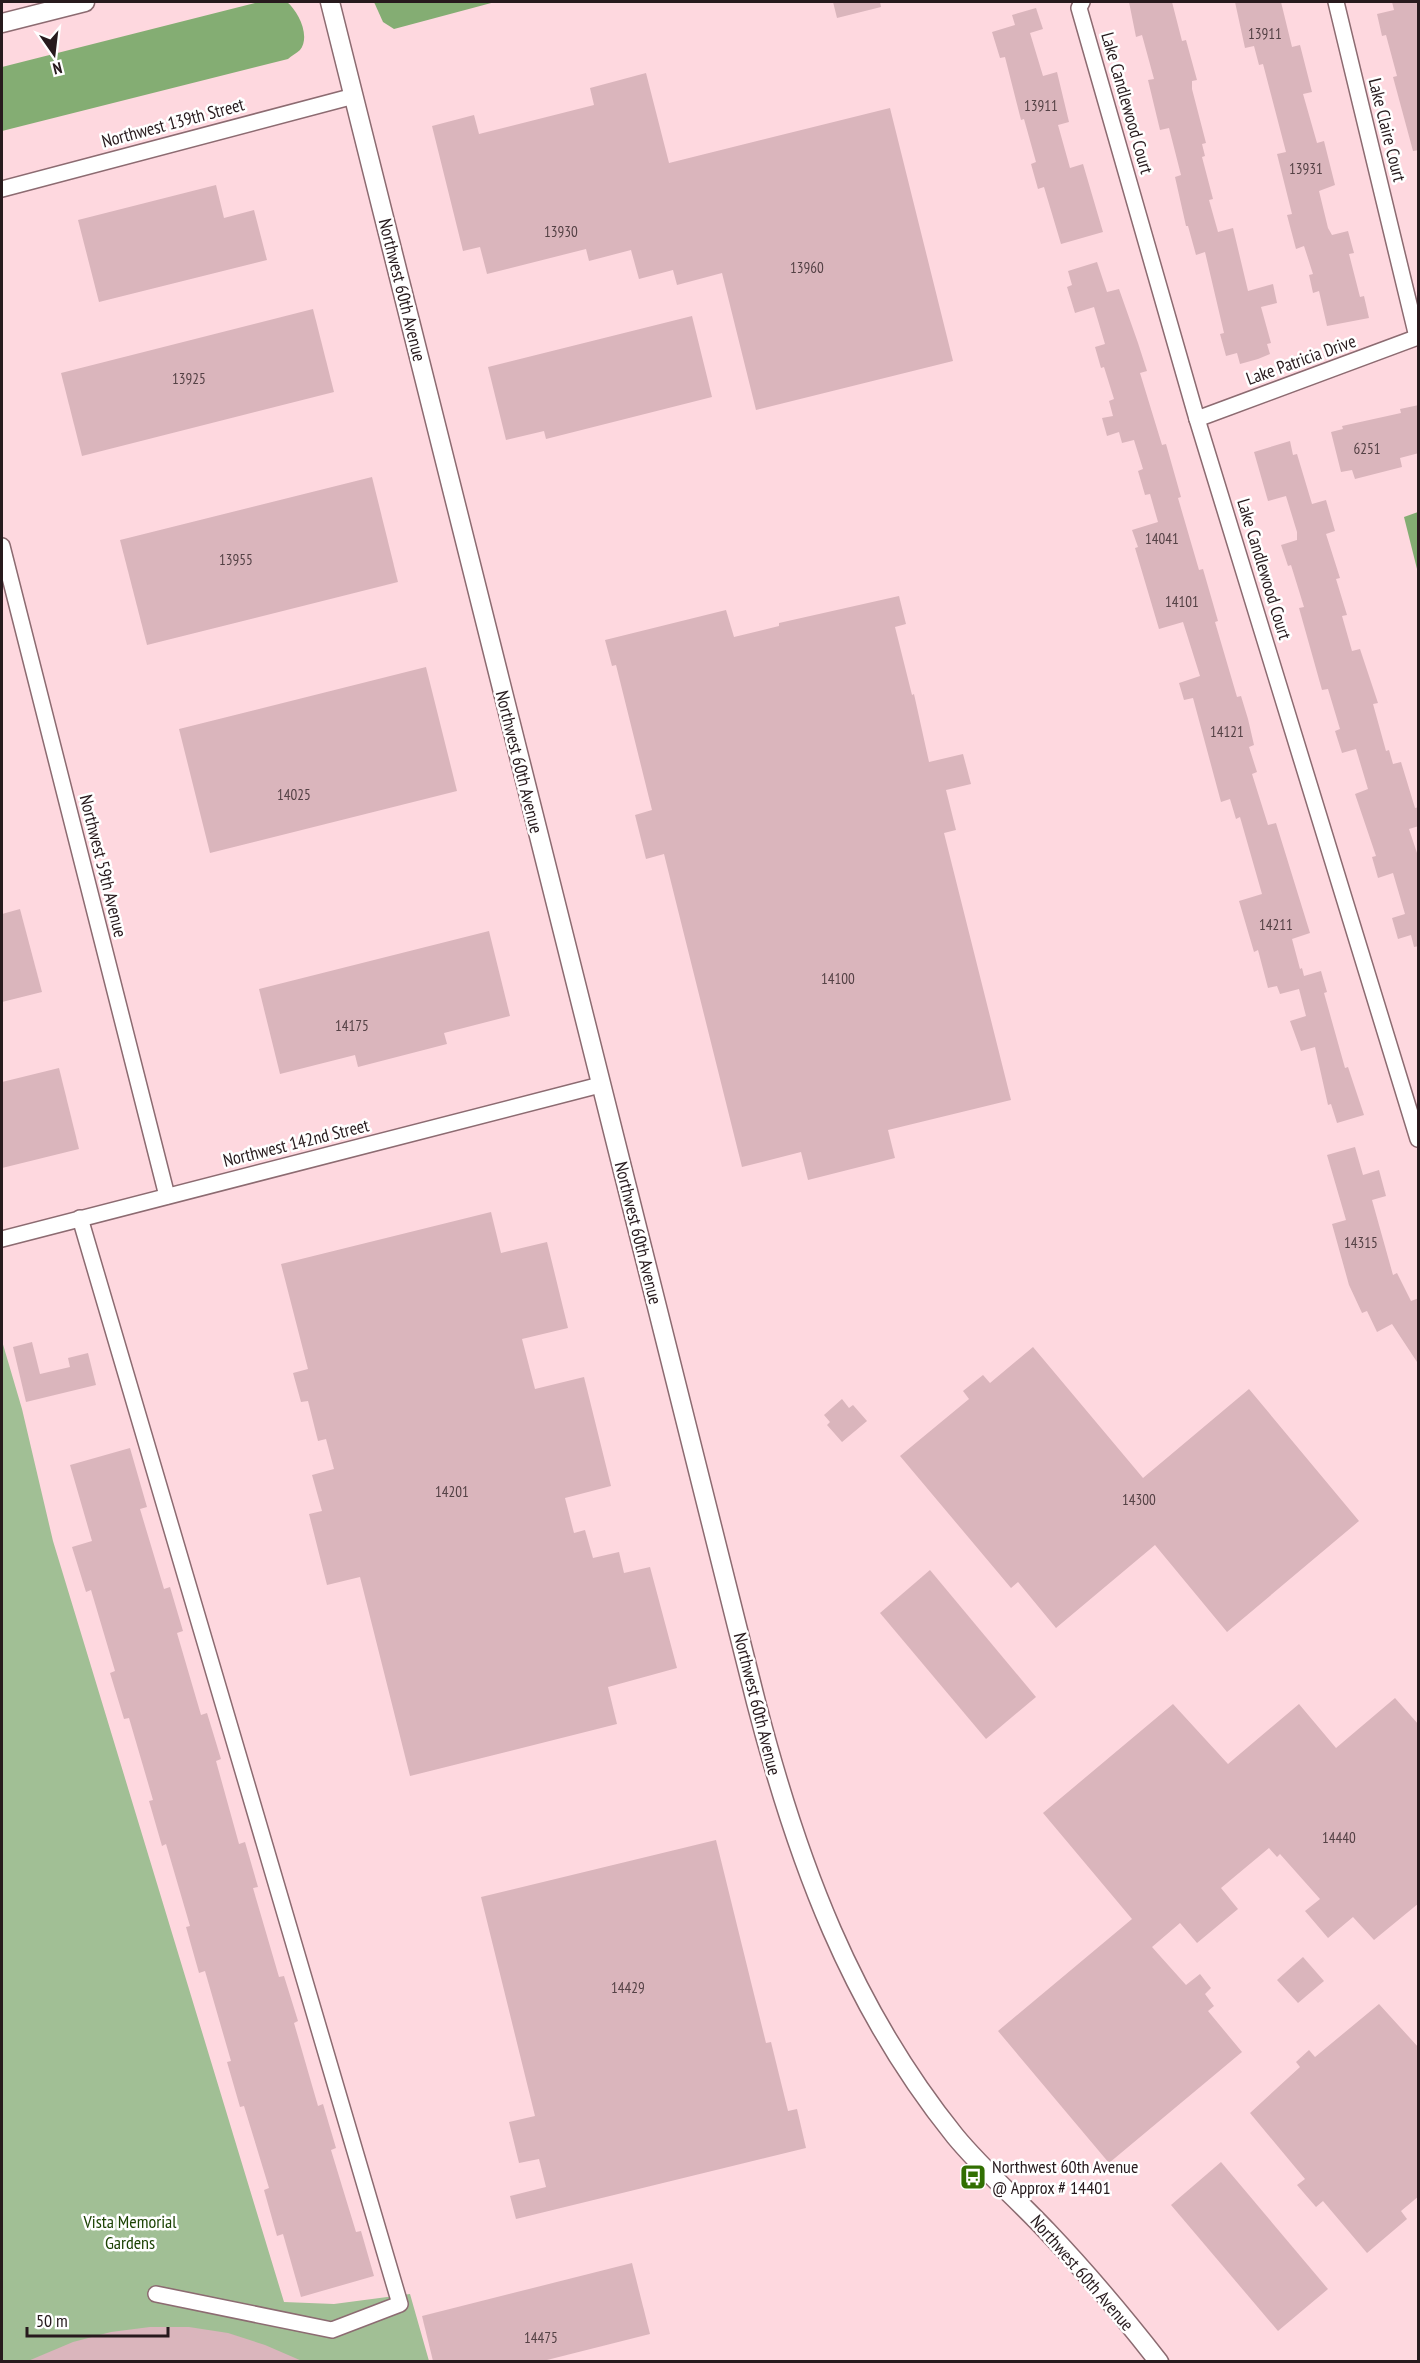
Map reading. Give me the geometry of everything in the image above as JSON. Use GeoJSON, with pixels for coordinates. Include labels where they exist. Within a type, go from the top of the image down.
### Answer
{"type":"FeatureCollection","features":[{"type":"Feature","properties":{"kind":"street"},"geometry":{"type":"LineString","coordinates":[[2,23],[85,2]]}},
{"type":"Feature","properties":{"kind":"street","name":"Northwest 60th Avenue"},"geometry":{"type":"LineString","coordinates":[[330,2],[600,1085],[778,1786],[798,1849],[835,1942],[912,2078],[956,2137],[1049,2233],[1159,2361]]}},
{"type":"Feature","properties":{"kind":"street","name":"Lake Claire Court"},"geometry":{"type":"LineString","coordinates":[[1336,2],[1418,337]]}},
{"type":"Feature","properties":{"kind":"street","name":"Lake Candlewood Court"},"geometry":{"type":"LineString","coordinates":[[1080,5],[1197,419],[1416,1116],[1419,1139]]}},
{"type":"Feature","properties":{"kind":"street","name":"Northwest 139th Street"},"geometry":{"type":"LineString","coordinates":[[2,189],[354,96]]}},
{"type":"Feature","properties":{"kind":"street","name":"Lake Patricia Drive"},"geometry":{"type":"LineString","coordinates":[[1197,419],[1418,337]]}},
{"type":"Feature","properties":{"kind":"street","name":"Northwest 59th Avenue"},"geometry":{"type":"LineString","coordinates":[[2,546],[167,1196]]}},
{"type":"Feature","properties":{"kind":"street","name":"Northwest 142nd Street"},"geometry":{"type":"LineString","coordinates":[[2,1239],[600,1085]]}},
{"type":"Feature","properties":{"kind":"street"},"geometry":{"type":"LineString","coordinates":[[80,1218],[400,2304],[332,2330],[156,2294]]}},
{"type":"Feature","properties":{"kind":"green space","name":"Vista Memorial Gardens"},"geometry":{"type":"Polygon","coordinates":[[[2,1341],[22,1409],[53,1541],[284,2302],[334,2304],[410,2294],[429,2361],[2,2361],[2,1341]]]}},
{"type":"Feature","properties":{"kind":"shaded area"},"geometry":{"type":"Polygon","coordinates":[[[259,2],[287,2],[299,17],[304,31],[303,44],[300,50],[288,59],[2,131],[2,67],[259,2]]]}},
{"type":"Feature","properties":{"kind":"shaded area"},"geometry":{"type":"Polygon","coordinates":[[[374,2],[495,2],[394,29],[383,22],[374,2]]]}},
{"type":"Feature","properties":{"kind":"shaded area"},"geometry":{"type":"Polygon","coordinates":[[[1418,512],[1418,573],[1404,517],[1418,512]]]}},
{"type":"Feature","properties":{"kind":"building"},"geometry":{"type":"Polygon","coordinates":[[[833,2],[880,2],[881,7],[837,18],[833,2]]]}},
{"type":"Feature","properties":{"kind":"building"},"geometry":{"type":"Polygon","coordinates":[[[1129,2],[1172,2],[1182,41],[1186,40],[1197,80],[1192,81],[1192,89],[1206,143],[1202,144],[1205,156],[1202,157],[1213,199],[1209,200],[1218,232],[1233,228],[1248,291],[1273,284],[1277,303],[1261,307],[1271,343],[1267,344],[1270,354],[1258,359],[1240,364],[1237,353],[1226,356],[1220,334],[1224,333],[1205,252],[1196,255],[1188,226],[1186,226],[1175,177],[1181,175],[1169,128],[1160,130],[1148,80],[1154,79],[1142,35],[1136,37],[1129,2]]]}},
{"type":"Feature","properties":{"kind":"building"},"geometry":{"type":"Polygon","coordinates":[[[1235,2],[1281,2],[1292,47],[1300,45],[1312,92],[1303,94],[1317,143],[1324,141],[1335,185],[1319,191],[1328,228],[1332,235],[1348,231],[1354,253],[1349,254],[1360,297],[1364,296],[1369,318],[1327,326],[1319,291],[1313,293],[1309,275],[1313,274],[1304,246],[1296,249],[1287,215],[1292,214],[1277,154],[1286,152],[1263,64],[1259,65],[1254,46],[1245,48],[1235,2]]]}},
{"type":"Feature","properties":{"kind":"building"},"geometry":{"type":"Polygon","coordinates":[[[1392,2],[1419,2],[1419,150],[1413,151],[1393,77],[1397,76],[1386,35],[1382,36],[1377,14],[1394,10],[1392,2]]]}},
{"type":"Feature","properties":{"kind":"building"},"geometry":{"type":"Polygon","coordinates":[[[1036,8],[1043,29],[1030,33],[1043,76],[1057,72],[1069,122],[1058,125],[1070,168],[1083,164],[1103,232],[1061,244],[1044,187],[1038,189],[1031,164],[1036,162],[1024,119],[1021,120],[1005,57],[1000,58],[992,32],[1015,25],[1012,15],[1036,8]]]}},
{"type":"Feature","properties":{"kind":"building"},"geometry":{"type":"Polygon","coordinates":[[[646,73],[669,163],[890,108],[953,361],[756,410],[722,273],[677,285],[673,270],[639,279],[631,250],[589,261],[586,249],[487,274],[480,247],[463,251],[432,126],[474,115],[479,134],[594,105],[590,88],[646,73]]]}},
{"type":"Feature","properties":{"kind":"building"},"geometry":{"type":"Polygon","coordinates":[[[216,185],[224,218],[254,210],[267,260],[99,302],[78,220],[216,185]]]}},
{"type":"Feature","properties":{"kind":"building"},"geometry":{"type":"Polygon","coordinates":[[[1097,262],[1107,292],[1119,289],[1147,371],[1140,373],[1162,445],[1166,444],[1181,497],[1178,498],[1199,570],[1203,569],[1218,621],[1215,622],[1237,697],[1241,696],[1248,719],[1254,745],[1249,747],[1257,772],[1252,774],[1268,825],[1276,823],[1310,933],[1292,939],[1300,969],[1302,968],[1304,976],[1321,971],[1327,992],[1324,993],[1345,1068],[1348,1067],[1364,1115],[1337,1123],[1331,1104],[1328,1105],[1315,1047],[1301,1051],[1290,1021],[1306,1016],[1299,989],[1280,994],[1277,986],[1268,988],[1258,950],[1254,952],[1239,901],[1262,894],[1240,817],[1236,819],[1230,799],[1221,802],[1193,698],[1184,700],[1179,683],[1200,676],[1183,622],[1159,629],[1135,548],[1138,547],[1132,530],[1158,522],[1150,494],[1145,495],[1138,471],[1143,469],[1134,440],[1122,443],[1119,432],[1107,436],[1102,418],[1113,416],[1109,401],[1114,399],[1095,347],[1105,344],[1094,307],[1075,313],[1067,287],[1072,285],[1068,271],[1097,262]]]}},
{"type":"Feature","properties":{"kind":"building"},"geometry":{"type":"Polygon","coordinates":[[[313,309],[334,392],[82,456],[61,373],[313,309]]]}},
{"type":"Feature","properties":{"kind":"building"},"geometry":{"type":"Polygon","coordinates":[[[692,316],[712,397],[546,439],[544,431],[506,440],[488,367],[692,316]]]}},
{"type":"Feature","properties":{"kind":"building"},"geometry":{"type":"Polygon","coordinates":[[[1419,405],[1419,453],[1400,458],[1402,467],[1355,479],[1352,470],[1341,472],[1331,432],[1343,429],[1342,426],[1401,413],[1400,409],[1419,405]]]}},
{"type":"Feature","properties":{"kind":"building"},"geometry":{"type":"Polygon","coordinates":[[[1290,441],[1293,455],[1297,454],[1312,504],[1326,500],[1335,531],[1326,534],[1340,578],[1336,579],[1347,615],[1342,616],[1352,651],[1360,649],[1378,703],[1373,704],[1386,751],[1389,750],[1393,764],[1401,762],[1415,808],[1419,807],[1419,826],[1409,829],[1419,859],[1419,946],[1414,947],[1411,935],[1398,939],[1392,918],[1405,914],[1393,873],[1378,878],[1372,857],[1376,856],[1355,794],[1368,789],[1356,749],[1342,753],[1335,731],[1340,729],[1328,689],[1322,690],[1299,608],[1304,607],[1291,565],[1288,566],[1281,545],[1297,540],[1297,532],[1286,496],[1268,501],[1254,452],[1290,441]]]}},
{"type":"Feature","properties":{"kind":"building"},"geometry":{"type":"Polygon","coordinates":[[[372,477],[398,582],[147,645],[120,540],[372,477]]]}},
{"type":"Feature","properties":{"kind":"building"},"geometry":{"type":"Polygon","coordinates":[[[899,596],[906,624],[895,627],[912,695],[914,694],[929,762],[963,754],[971,784],[946,790],[956,830],[944,833],[1011,1100],[888,1130],[895,1158],[808,1180],[801,1152],[742,1167],[664,854],[646,859],[635,815],[652,810],[616,665],[612,666],[605,640],[726,610],[734,637],[779,626],[779,623],[899,596]]]}},
{"type":"Feature","properties":{"kind":"building"},"geometry":{"type":"Polygon","coordinates":[[[426,667],[457,791],[210,853],[179,729],[426,667]]]}},
{"type":"Feature","properties":{"kind":"building"},"geometry":{"type":"Polygon","coordinates":[[[20,909],[42,992],[2,1002],[2,914],[20,909]]]}},
{"type":"Feature","properties":{"kind":"building"},"geometry":{"type":"Polygon","coordinates":[[[489,931],[510,1016],[444,1033],[447,1044],[358,1067],[355,1055],[280,1074],[259,989],[489,931]]]}},
{"type":"Feature","properties":{"kind":"building"},"geometry":{"type":"Polygon","coordinates":[[[59,1068],[79,1149],[2,1168],[2,1082],[59,1068]]]}},
{"type":"Feature","properties":{"kind":"building"},"geometry":{"type":"Polygon","coordinates":[[[1355,1147],[1363,1175],[1379,1170],[1386,1196],[1372,1200],[1393,1275],[1397,1273],[1411,1301],[1419,1298],[1419,1365],[1392,1324],[1377,1332],[1367,1311],[1362,1313],[1349,1285],[1332,1224],[1346,1220],[1327,1155],[1355,1147]]]}},
{"type":"Feature","properties":{"kind":"building"},"geometry":{"type":"Polygon","coordinates":[[[491,1212],[501,1253],[547,1242],[568,1328],[522,1339],[535,1389],[584,1377],[611,1486],[565,1498],[574,1533],[585,1530],[593,1558],[619,1552],[624,1573],[650,1567],[677,1668],[608,1687],[617,1724],[410,1776],[360,1577],[327,1585],[309,1514],[322,1511],[312,1475],[334,1469],[326,1439],[318,1441],[308,1401],[301,1402],[293,1373],[308,1369],[281,1264],[491,1212]]]}},
{"type":"Feature","properties":{"kind":"building"},"geometry":{"type":"Polygon","coordinates":[[[32,1342],[40,1374],[70,1367],[68,1358],[88,1353],[96,1385],[26,1402],[13,1347],[32,1342]]]}},
{"type":"Feature","properties":{"kind":"building"},"geometry":{"type":"Polygon","coordinates":[[[1033,1347],[1143,1478],[1249,1389],[1359,1521],[1227,1632],[1155,1545],[1056,1628],[1018,1582],[1011,1588],[900,1456],[969,1399],[963,1391],[983,1375],[990,1383],[1033,1347]]]}},
{"type":"Feature","properties":{"kind":"building"},"geometry":{"type":"Polygon","coordinates":[[[842,1399],[849,1408],[853,1405],[867,1421],[842,1442],[827,1425],[830,1422],[824,1415],[842,1399]]]}},
{"type":"Feature","properties":{"kind":"building"},"geometry":{"type":"Polygon","coordinates":[[[130,1448],[147,1507],[140,1509],[164,1589],[170,1587],[183,1631],[177,1633],[201,1715],[207,1713],[221,1759],[216,1761],[239,1844],[245,1842],[258,1887],[253,1888],[279,1977],[284,1976],[298,2021],[294,2023],[318,2106],[323,2104],[336,2148],[331,2150],[356,2232],[361,2231],[374,2276],[301,2297],[283,2234],[277,2236],[264,2190],[269,2188],[244,2106],[240,2107],[227,2062],[231,2061],[205,1971],[199,1973],[186,1927],[190,1926],[166,1844],[162,1846],[149,1801],[153,1800],[129,1718],[124,1719],[110,1673],[115,1671],[91,1590],[86,1592],[72,1547],[92,1541],[70,1465],[130,1448]]]}},
{"type":"Feature","properties":{"kind":"building"},"geometry":{"type":"Polygon","coordinates":[[[930,1570],[1036,1697],[986,1739],[880,1613],[930,1570]]]}},
{"type":"Feature","properties":{"kind":"building"},"geometry":{"type":"Polygon","coordinates":[[[1395,1698],[1419,1725],[1419,1903],[1374,1940],[1353,1917],[1328,1938],[1305,1911],[1320,1899],[1280,1854],[1277,1857],[1269,1848],[1221,1888],[1238,1909],[1197,1943],[1180,1923],[1152,1947],[1186,1985],[1200,1974],[1211,1988],[1205,1994],[1214,2006],[1208,2011],[1242,2052],[1109,2163],[998,2031],[1132,1919],[1043,1813],[1173,1704],[1228,1764],[1299,1704],[1336,1748],[1395,1698]]]}},
{"type":"Feature","properties":{"kind":"building"},"geometry":{"type":"Polygon","coordinates":[[[716,1840],[766,2043],[771,2042],[788,2111],[797,2109],[806,2148],[516,2219],[510,2196],[546,2187],[539,2159],[519,2163],[509,2122],[535,2116],[481,1897],[716,1840]]]}},
{"type":"Feature","properties":{"kind":"building"},"geometry":{"type":"Polygon","coordinates":[[[1303,1957],[1324,1981],[1298,2003],[1277,1980],[1303,1957]]]}},
{"type":"Feature","properties":{"kind":"building"},"geometry":{"type":"Polygon","coordinates":[[[1379,2004],[1419,2048],[1419,2196],[1401,2211],[1407,2219],[1367,2253],[1323,2201],[1316,2207],[1297,2185],[1305,2179],[1250,2113],[1300,2067],[1296,2062],[1309,2050],[1315,2057],[1379,2004]]]}},
{"type":"Feature","properties":{"kind":"building"},"geometry":{"type":"Polygon","coordinates":[[[1221,2162],[1328,2289],[1278,2331],[1171,2205],[1221,2162]]]}},
{"type":"Feature","properties":{"kind":"building"},"geometry":{"type":"Polygon","coordinates":[[[632,2263],[650,2334],[543,2361],[433,2361],[422,2316],[632,2263]]]}},
{"type":"Feature","properties":{"kind":"building"},"geometry":{"type":"Polygon","coordinates":[[[150,2327],[189,2327],[228,2333],[265,2345],[302,2361],[28,2361],[73,2342],[111,2332],[150,2327]]]}},
{"type":"Feature","properties":{"kind":"place","name":"Northwest 60th Avenue @ Approx # 14401"},"geometry":{"type":"Point","coordinates":[973,2177]}}]}
